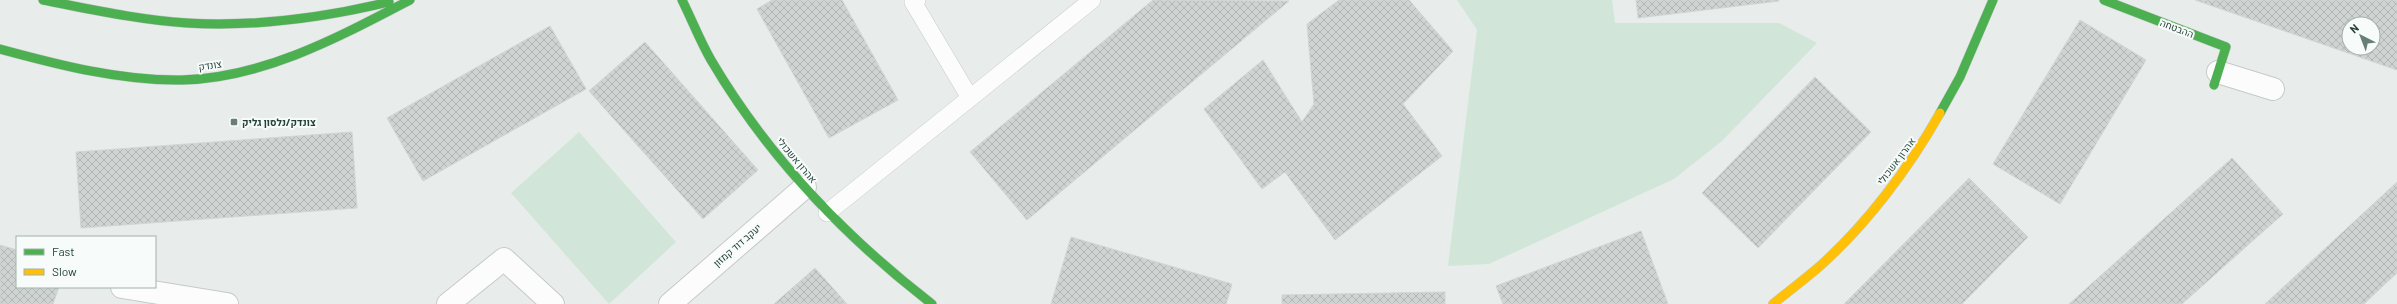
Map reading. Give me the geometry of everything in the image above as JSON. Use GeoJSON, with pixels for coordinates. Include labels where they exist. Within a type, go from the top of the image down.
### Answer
{"type":"FeatureCollection","features":[{"type":"Feature","properties":{"kind":"street"},"geometry":{"type":"LineString","coordinates":[[43,0],[116,14],[187,23],[278,22],[335,15],[396,0]]}},
{"type":"Feature","properties":{"kind":"street","name":"צונדק"},"geometry":{"type":"LineString","coordinates":[[0,49],[36,59],[160,80],[206,78],[268,65],[338,39],[410,0]]}},
{"type":"Feature","properties":{"kind":"street","name":"אהרון אשכולי"},"geometry":{"type":"LineString","coordinates":[[682,0],[711,60],[749,119],[827,213],[873,256],[932,304]]}},
{"type":"Feature","properties":{"kind":"street","name":"אהרון אשכולי"},"geometry":{"type":"LineString","coordinates":[[1773,304],[1821,264],[1869,214],[1917,154],[1960,77],[1993,0]]}},
{"type":"Feature","properties":{"kind":"street","name":"ההבטחה"},"geometry":{"type":"LineString","coordinates":[[2104,0],[2226,47],[2216,79],[2273,89]]}},
{"type":"Feature","properties":{"kind":"street","name":"יעקב דוד קמזון"},"geometry":{"type":"LineString","coordinates":[[670,304],[805,187]]}},
{"type":"Feature","properties":{"kind":"street"},"geometry":{"type":"LineString","coordinates":[[448,304],[504,259],[553,304]]}},
{"type":"Feature","properties":{"kind":"street"},"geometry":{"type":"LineString","coordinates":[[128,288],[227,304]]}},
{"type":"Feature","properties":{"kind":"lane"},"geometry":{"type":"LineString","coordinates":[[917,0],[913,2],[970,98]]}},
{"type":"Feature","properties":{"kind":"lane"},"geometry":{"type":"LineString","coordinates":[[827,213],[1092,0]]}},
{"type":"Feature","properties":{"kind":"green space"},"geometry":{"type":"Polygon","coordinates":[[[1457,0],[1612,0],[1615,23],[1779,23],[1817,43],[1722,141],[1674,179],[1489,264],[1448,266],[1477,30],[1457,0]]]}},
{"type":"Feature","properties":{"kind":"green space"},"geometry":{"type":"Polygon","coordinates":[[[579,132],[676,242],[609,304],[511,193],[579,132]]]}},
{"type":"Feature","properties":{"kind":"building"},"geometry":{"type":"Polygon","coordinates":[[[772,0],[842,0],[898,100],[829,138],[757,9],[772,0]]]}},
{"type":"Feature","properties":{"kind":"building"},"geometry":{"type":"Polygon","coordinates":[[[1153,0],[1289,1],[1027,220],[970,152],[1153,0]]]}},
{"type":"Feature","properties":{"kind":"building"},"geometry":{"type":"Polygon","coordinates":[[[1339,0],[1409,0],[1453,51],[1403,104],[1442,156],[1335,240],[1285,172],[1262,189],[1204,109],[1263,60],[1302,122],[1314,104],[1307,24],[1339,0]]]}},
{"type":"Feature","properties":{"kind":"building"},"geometry":{"type":"Polygon","coordinates":[[[1636,0],[1779,0],[1779,1],[1638,18],[1636,0]]]}},
{"type":"Feature","properties":{"kind":"building"},"geometry":{"type":"Polygon","coordinates":[[[2195,0],[2397,0],[2397,70],[2357,56],[2381,56],[2381,16],[2341,16],[2341,51],[2195,0]]]}},
{"type":"Feature","properties":{"kind":"building"},"geometry":{"type":"Polygon","coordinates":[[[2080,20],[2146,60],[2060,204],[1993,164],[2080,20]]]}},
{"type":"Feature","properties":{"kind":"building"},"geometry":{"type":"Polygon","coordinates":[[[550,26],[586,89],[423,181],[387,118],[550,26]]]}},
{"type":"Feature","properties":{"kind":"building"},"geometry":{"type":"Polygon","coordinates":[[[645,42],[758,170],[703,219],[589,91],[645,42]]]}},
{"type":"Feature","properties":{"kind":"building"},"geometry":{"type":"Polygon","coordinates":[[[1815,77],[1871,132],[1758,248],[1702,193],[1815,77]]]}},
{"type":"Feature","properties":{"kind":"building"},"geometry":{"type":"Polygon","coordinates":[[[352,132],[357,208],[81,228],[76,152],[352,132]]]}},
{"type":"Feature","properties":{"kind":"building"},"geometry":{"type":"Polygon","coordinates":[[[2232,158],[2283,214],[2182,304],[2069,304],[2232,158]]]}},
{"type":"Feature","properties":{"kind":"building"},"geometry":{"type":"Polygon","coordinates":[[[1969,178],[2028,237],[1962,304],[1844,304],[1969,178]]]}},
{"type":"Feature","properties":{"kind":"building"},"geometry":{"type":"Polygon","coordinates":[[[2397,182],[2397,273],[2364,304],[2265,304],[2397,182]]]}},
{"type":"Feature","properties":{"kind":"building"},"geometry":{"type":"Polygon","coordinates":[[[1641,231],[1668,304],[1503,304],[1496,286],[1641,231]]]}},
{"type":"Feature","properties":{"kind":"building"},"geometry":{"type":"Polygon","coordinates":[[[1071,237],[1232,284],[1226,304],[1051,304],[1071,237]]]}},
{"type":"Feature","properties":{"kind":"building"},"geometry":{"type":"Polygon","coordinates":[[[0,245],[16,250],[16,288],[59,288],[53,304],[0,304],[0,245]]]}},
{"type":"Feature","properties":{"kind":"building"},"geometry":{"type":"Polygon","coordinates":[[[815,268],[847,304],[774,304],[815,268]]]}},
{"type":"Feature","properties":{"kind":"building"},"geometry":{"type":"Polygon","coordinates":[[[1445,292],[1445,304],[1282,304],[1282,295],[1445,292]]]}},
{"type":"Feature","properties":{"kind":"traffic: fast"},"geometry":{"type":"LineString","coordinates":[[43,0],[115,14],[169,22],[213,24],[238,24],[314,17],[389,2]]}},
{"type":"Feature","properties":{"kind":"traffic: fast"},"geometry":{"type":"LineString","coordinates":[[0,49],[45,61],[113,75],[159,80],[212,78],[271,64],[300,53],[356,28],[410,0]]}},
{"type":"Feature","properties":{"kind":"traffic: fast"},"geometry":{"type":"LineString","coordinates":[[682,0],[703,45],[733,96],[783,162],[810,193],[868,251],[932,304]]}},
{"type":"Feature","properties":{"kind":"traffic: fast"},"geometry":{"type":"LineString","coordinates":[[1940,113],[1960,77],[1993,0]]}},
{"type":"Feature","properties":{"kind":"traffic: fast"},"geometry":{"type":"LineString","coordinates":[[2104,0],[2226,47],[2214,85]]}},
{"type":"Feature","properties":{"kind":"traffic: slow"},"geometry":{"type":"LineString","coordinates":[[1773,304],[1820,266],[1870,214],[1901,175],[1940,113]]}},
{"type":"Feature","properties":{"kind":"place","name":"צונדק/נלסון גליק"},"geometry":{"type":"Point","coordinates":[234,122]}}]}
